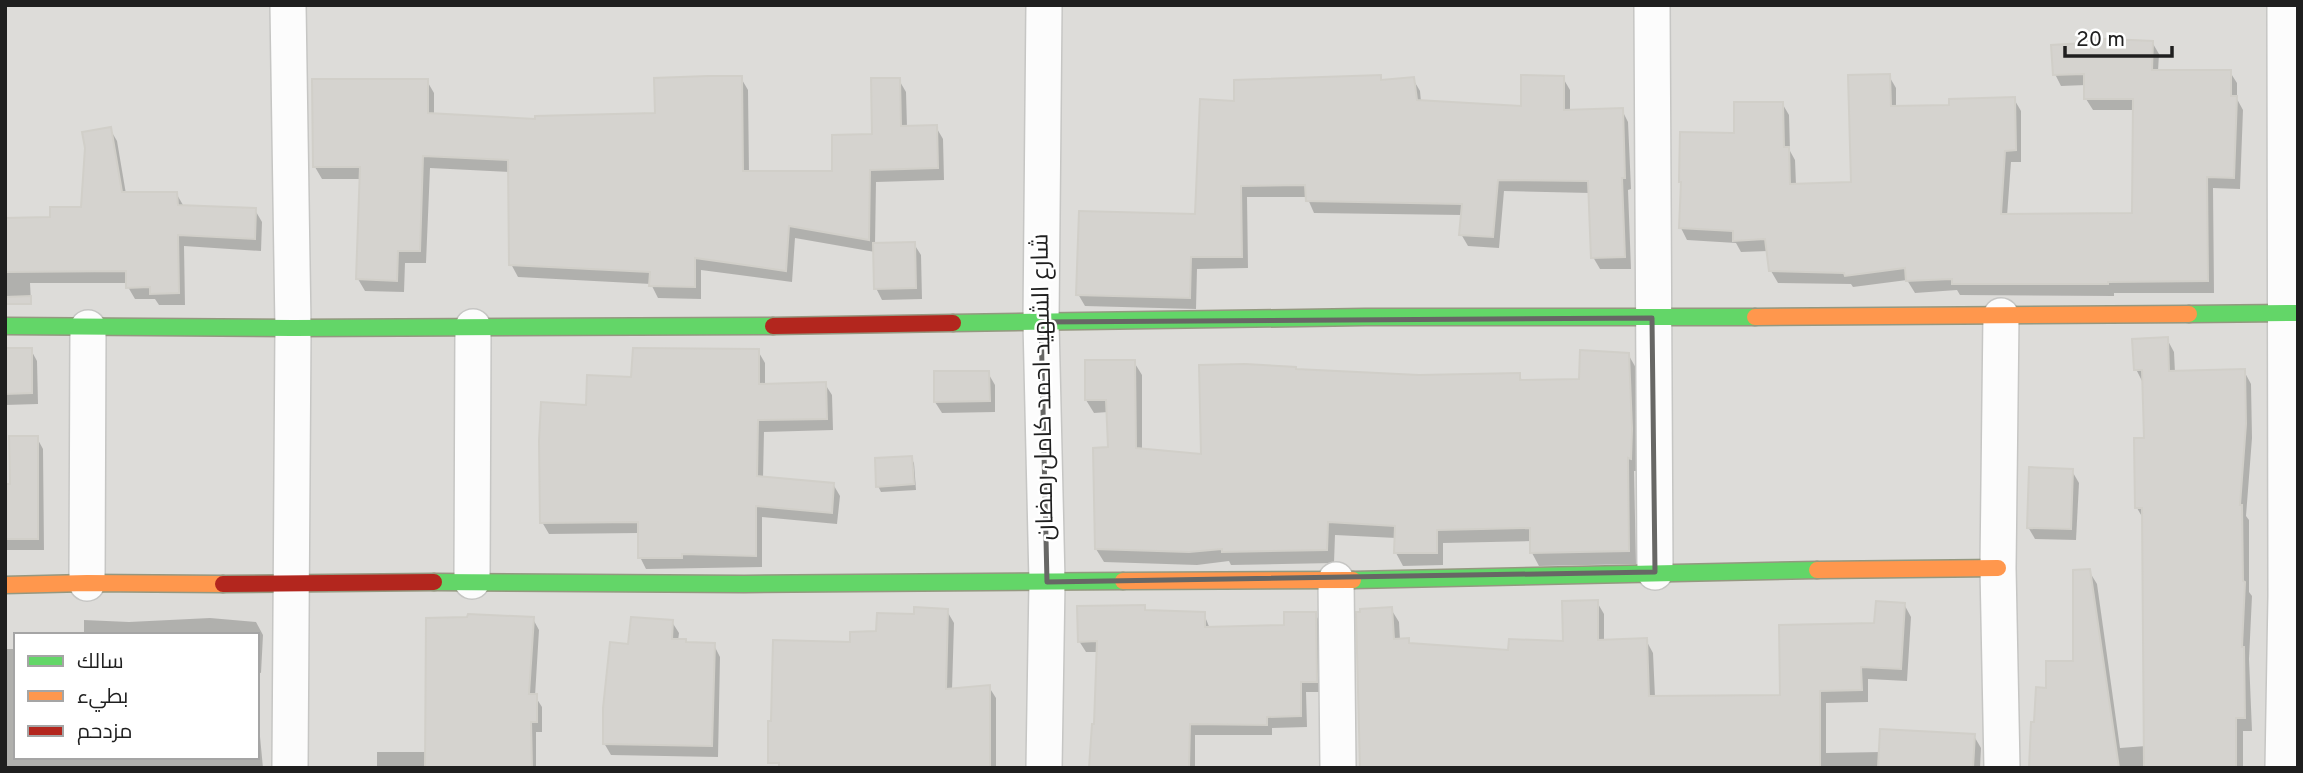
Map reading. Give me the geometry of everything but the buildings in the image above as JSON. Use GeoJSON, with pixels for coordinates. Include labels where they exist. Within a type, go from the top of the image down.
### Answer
{"type":"FeatureCollection","features":[{"type":"Feature","properties":{"kind":"street"},"geometry":{"type":"LineString","coordinates":[[288,5],[293,328],[290,768]]}},
{"type":"Feature","properties":{"kind":"street","name":"شارع الشهيد احمد كامل رمضان"},"geometry":{"type":"LineString","coordinates":[[1044,5],[1041,322],[1047,582],[1044,768]]}},
{"type":"Feature","properties":{"kind":"street"},"geometry":{"type":"LineString","coordinates":[[1652,5],[1654,572]]}},
{"type":"Feature","properties":{"kind":"street"},"geometry":{"type":"LineString","coordinates":[[2283,768],[2292,597],[2291,313],[2285,5]]}},
{"type":"Feature","properties":{"kind":"street"},"geometry":{"type":"LineString","coordinates":[[5,326],[726,326],[1365,317],[1652,318],[2291,313]]}},
{"type":"Feature","properties":{"kind":"street"},"geometry":{"type":"LineString","coordinates":[[2001,316],[1998,568],[2002,768]]}},
{"type":"Feature","properties":{"kind":"street"},"geometry":{"type":"LineString","coordinates":[[472,581],[473,327]]}},
{"type":"Feature","properties":{"kind":"street"},"geometry":{"type":"LineString","coordinates":[[87,583],[88,328]]}},
{"type":"Feature","properties":{"kind":"street"},"geometry":{"type":"LineString","coordinates":[[5,585],[292,585],[472,581],[744,584],[1336,580],[1654,572],[1998,568]]}},
{"type":"Feature","properties":{"kind":"street"},"geometry":{"type":"LineString","coordinates":[[1336,580],[1338,768]]}},
{"type":"Feature","properties":{"kind":"highlighted area"},"geometry":{"type":"Polygon","coordinates":[[[1652,318],[1655,572],[1047,582],[1041,322],[1652,318]]]}},
{"type":"Feature","properties":{"kind":"shaded area"},"geometry":{"type":"Polygon","coordinates":[[[5,5],[2298,5],[2298,768],[5,768],[5,5]]]}},
{"type":"Feature","properties":{"kind":"traffic: fast"},"geometry":{"type":"LineString","coordinates":[[2189,314],[2298,313]]}},
{"type":"Feature","properties":{"kind":"traffic: fast"},"geometry":{"type":"LineString","coordinates":[[953,323],[1365,317],[1755,317]]}},
{"type":"Feature","properties":{"kind":"traffic: fast"},"geometry":{"type":"LineString","coordinates":[[5,326],[773,326]]}},
{"type":"Feature","properties":{"kind":"traffic: fast"},"geometry":{"type":"LineString","coordinates":[[1353,580],[1817,570]]}},
{"type":"Feature","properties":{"kind":"traffic: fast"},"geometry":{"type":"LineString","coordinates":[[434,582],[744,584],[1123,581]]}},
{"type":"Feature","properties":{"kind":"traffic: slow"},"geometry":{"type":"LineString","coordinates":[[1755,317],[2189,314]]}},
{"type":"Feature","properties":{"kind":"traffic: slow"},"geometry":{"type":"LineString","coordinates":[[1817,570],[1998,568]]}},
{"type":"Feature","properties":{"kind":"traffic: slow"},"geometry":{"type":"LineString","coordinates":[[1123,581],[1353,580]]}},
{"type":"Feature","properties":{"kind":"traffic: slow"},"geometry":{"type":"LineString","coordinates":[[5,585],[223,584]]}},
{"type":"Feature","properties":{"kind":"traffic: jam"},"geometry":{"type":"LineString","coordinates":[[773,326],[953,323]]}},
{"type":"Feature","properties":{"kind":"traffic: jam"},"geometry":{"type":"LineString","coordinates":[[223,584],[434,582]]}}]}
